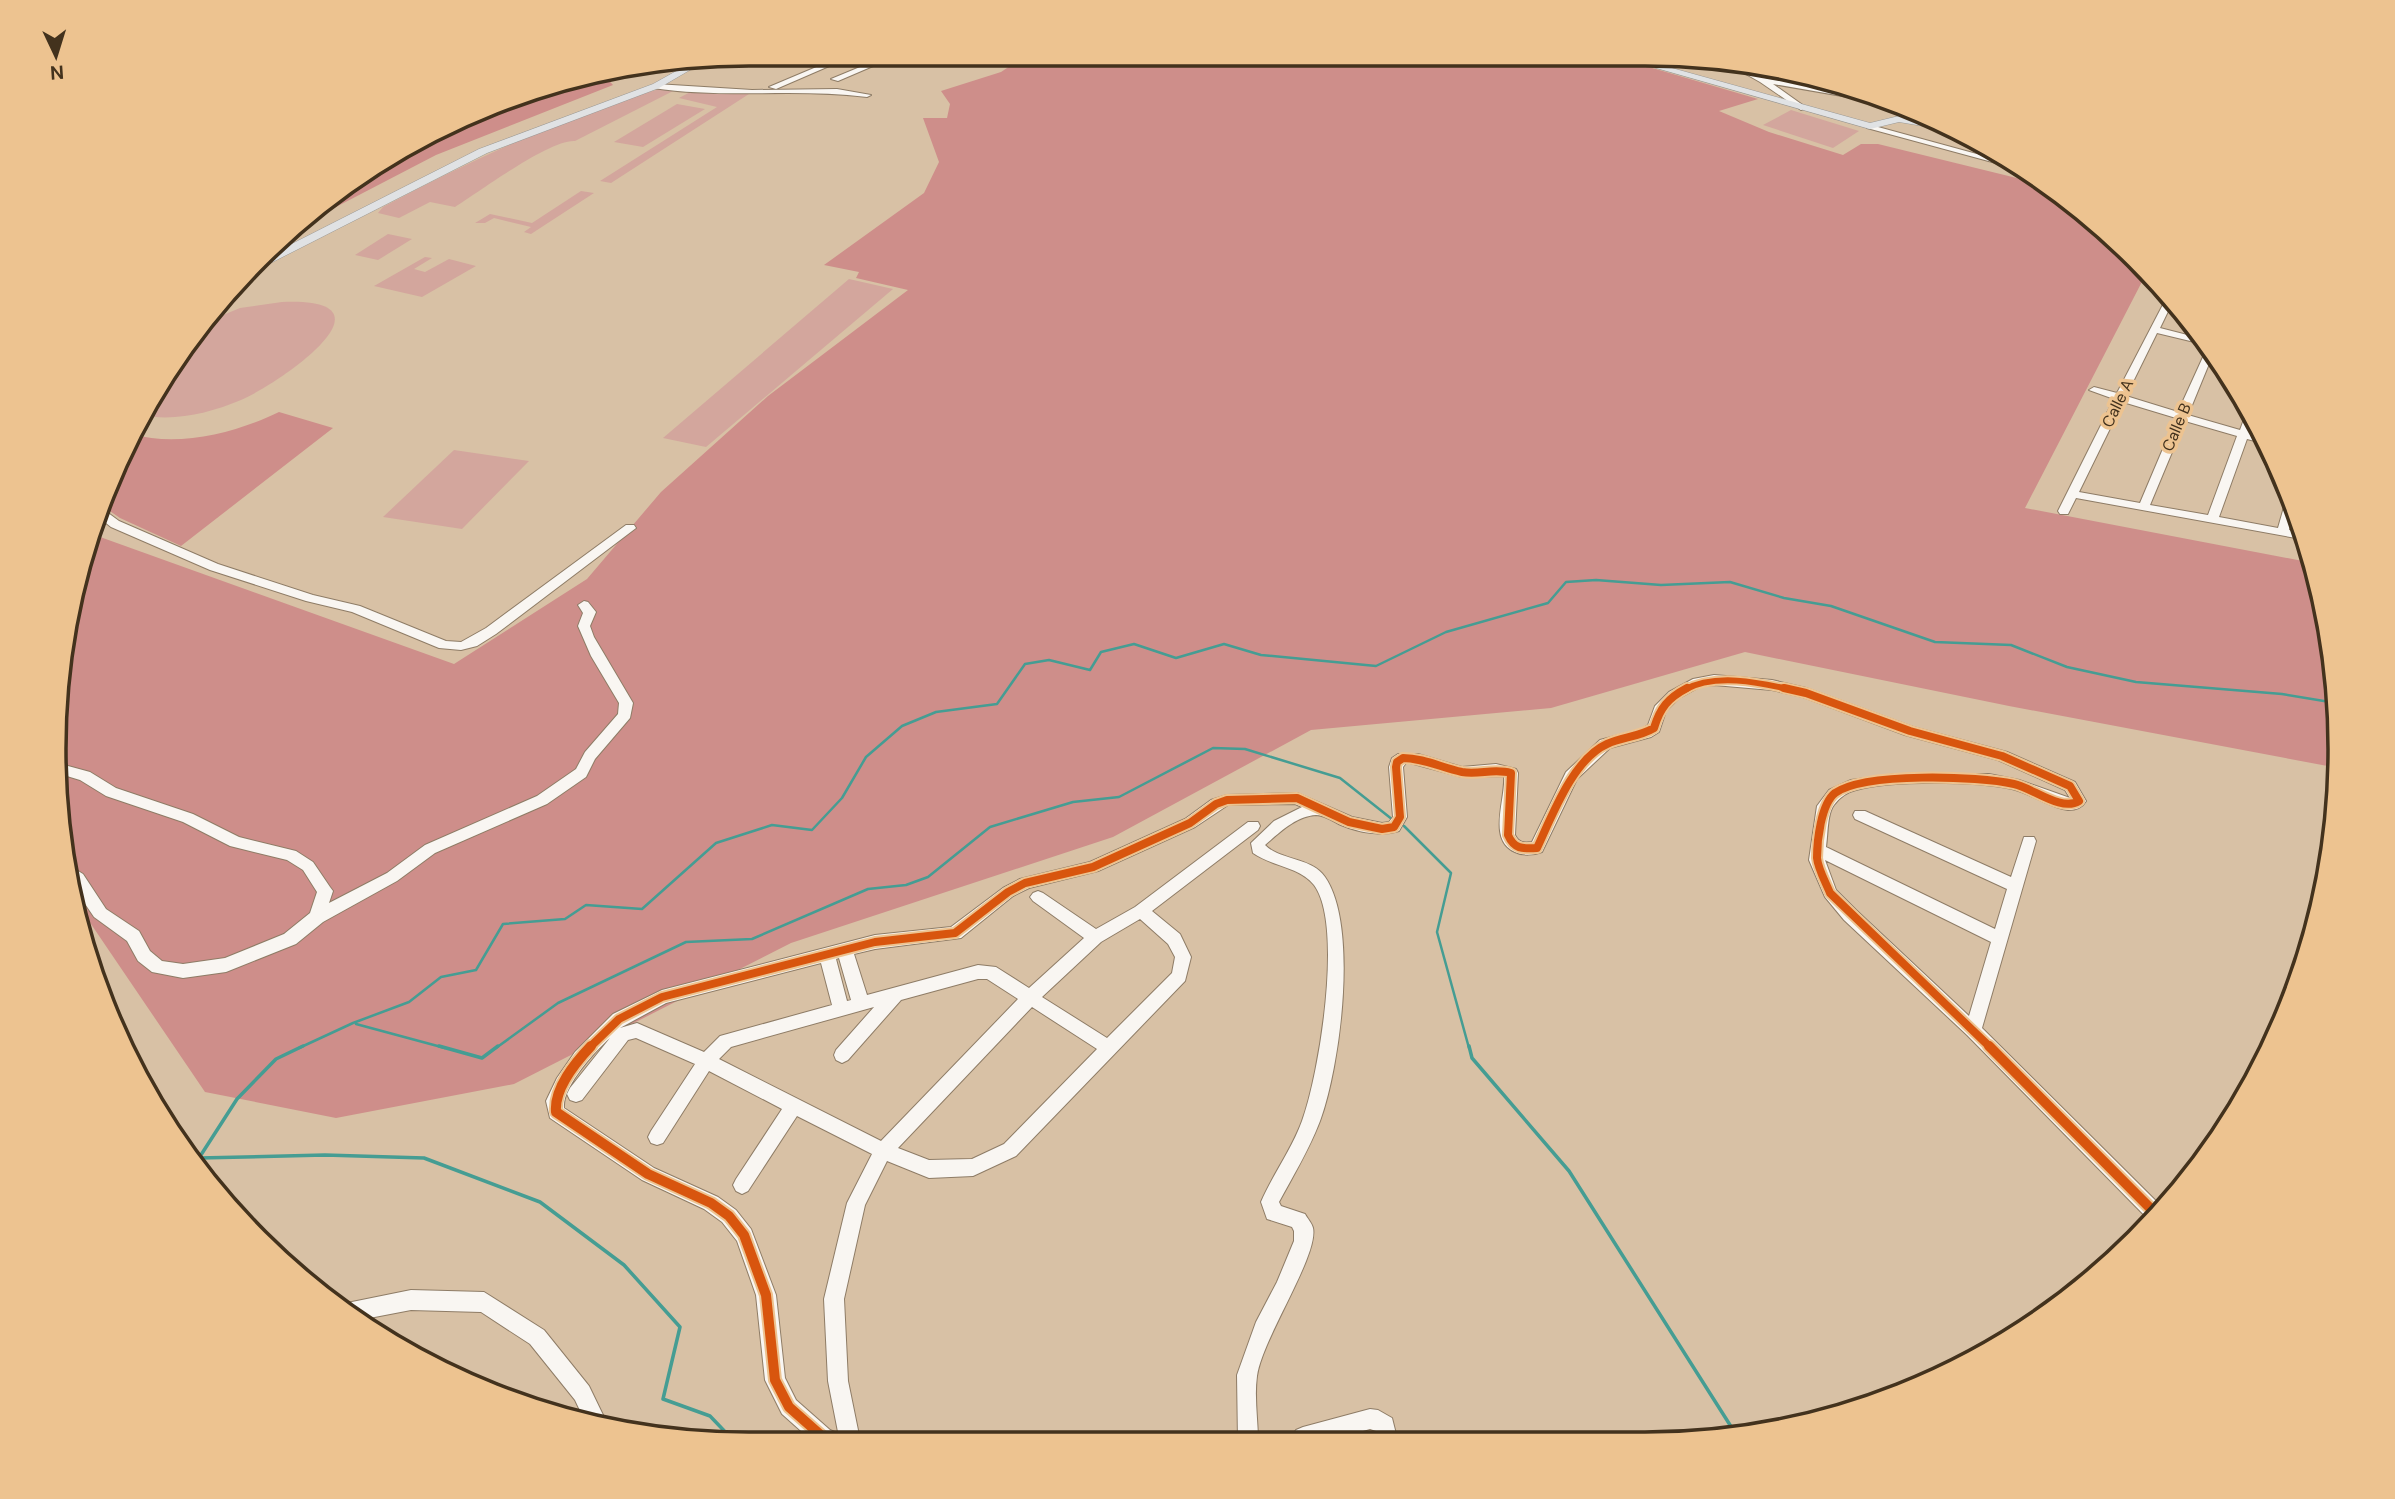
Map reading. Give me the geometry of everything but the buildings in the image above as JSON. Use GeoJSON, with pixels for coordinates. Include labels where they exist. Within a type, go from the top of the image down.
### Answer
{"type":"FeatureCollection","features":[{"type":"Feature","properties":{"kind":"main road"},"geometry":{"type":"LineString","coordinates":[[1654,66],[1870,127],[1893,119],[1919,124]]}},
{"type":"Feature","properties":{"kind":"main road"},"geometry":{"type":"LineString","coordinates":[[280,254],[334,227],[373,212],[505,141],[656,86],[686,70]]}},
{"type":"Feature","properties":{"kind":"main road"},"geometry":{"type":"LineString","coordinates":[[298,237],[488,143],[631,91],[677,71]]}},
{"type":"Feature","properties":{"kind":"main road"},"geometry":{"type":"LineString","coordinates":[[334,227],[357,223]]}},
{"type":"Feature","properties":{"kind":"street"},"geometry":{"type":"LineString","coordinates":[[765,90],[770,85],[817,66]]}},
{"type":"Feature","properties":{"kind":"street"},"geometry":{"type":"LineString","coordinates":[[667,81],[765,90],[825,66]]}},
{"type":"Feature","properties":{"kind":"street"},"geometry":{"type":"LineString","coordinates":[[860,66],[864,68]]}},
{"type":"Feature","properties":{"kind":"street"},"geometry":{"type":"LineString","coordinates":[[835,79],[869,66]]}},
{"type":"Feature","properties":{"kind":"street"},"geometry":{"type":"LineString","coordinates":[[1755,76],[1801,108]]}},
{"type":"Feature","properties":{"kind":"street"},"geometry":{"type":"LineString","coordinates":[[1763,80],[1825,91]]}},
{"type":"Feature","properties":{"kind":"street"},"geometry":{"type":"LineString","coordinates":[[656,86],[765,90],[837,91],[867,95],[861,89],[864,85],[785,90]]}},
{"type":"Feature","properties":{"kind":"street"},"geometry":{"type":"LineString","coordinates":[[1870,127],[1994,162]]}},
{"type":"Feature","properties":{"kind":"street"},"geometry":{"type":"LineString","coordinates":[[1979,154],[1979,159]]}},
{"type":"Feature","properties":{"kind":"street","name":"Calle A"},"geometry":{"type":"LineString","coordinates":[[2064,511],[2165,307]]}},
{"type":"Feature","properties":{"kind":"street"},"geometry":{"type":"LineString","coordinates":[[2154,329],[2191,339]]}},
{"type":"Feature","properties":{"kind":"street","name":"Calle B"},"geometry":{"type":"LineString","coordinates":[[2144,506],[2205,359]]}},
{"type":"Feature","properties":{"kind":"street"},"geometry":{"type":"LineString","coordinates":[[2094,390],[2253,437]]}},
{"type":"Feature","properties":{"kind":"street"},"geometry":{"type":"LineString","coordinates":[[2213,519],[2246,425]]}},
{"type":"Feature","properties":{"kind":"street"},"geometry":{"type":"LineString","coordinates":[[2073,494],[2293,534]]}},
{"type":"Feature","properties":{"kind":"street"},"geometry":{"type":"LineString","coordinates":[[2283,532],[2287,517]]}},
{"type":"Feature","properties":{"kind":"street"},"geometry":{"type":"LineString","coordinates":[[107,518],[115,524],[214,567],[310,598],[356,609],[452,647],[472,643],[491,631],[630,528]]}},
{"type":"Feature","properties":{"kind":"street"},"geometry":{"type":"LineString","coordinates":[[80,884],[100,913],[134,936],[144,956],[158,967],[197,971],[249,958],[290,939],[317,917],[392,877],[430,849],[542,800],[581,773],[590,756],[625,715],[627,709],[608,671],[595,657],[584,626],[586,615],[590,612],[584,605]]}},
{"type":"Feature","properties":{"kind":"street"},"geometry":{"type":"LineString","coordinates":[[817,1432],[789,1408],[775,1380],[766,1295],[744,1236],[729,1216],[711,1202],[648,1174],[556,1112],[555,1101],[581,1057],[619,1019],[662,997],[826,953],[875,942],[955,933],[1008,892],[1025,883],[1093,867],[1190,823],[1216,804],[1227,800],[1297,799],[1349,822],[1389,828],[1397,825],[1400,817],[1396,767],[1400,759],[1411,758],[1464,772],[1497,768],[1511,773],[1514,783],[1507,806],[1508,837],[1515,846],[1525,850],[1537,848],[1571,776],[1605,744],[1646,733],[1654,728],[1660,709],[1674,695],[1698,682],[1714,680],[1772,685],[1805,693],[1910,731],[2002,756],[2070,786],[2079,801],[2065,804],[2019,785],[1989,779],[1896,779],[1851,785],[1834,794],[1824,806],[1817,860],[1830,893],[1850,915],[1973,1030],[2151,1209]]}},
{"type":"Feature","properties":{"kind":"street"},"geometry":{"type":"LineString","coordinates":[[67,771],[85,776],[111,792],[188,818],[235,842],[291,855],[308,866],[325,891],[317,917]]}},
{"type":"Feature","properties":{"kind":"street"},"geometry":{"type":"LineString","coordinates":[[1248,1432],[1247,1375],[1263,1329],[1284,1288],[1303,1241],[1304,1229],[1298,1220],[1274,1213],[1270,1202],[1312,1119],[1328,1046],[1335,972],[1335,920],[1331,900],[1320,881],[1303,867],[1264,853],[1258,849],[1258,843],[1292,815],[1304,810],[1320,809]]}},
{"type":"Feature","properties":{"kind":"street"},"geometry":{"type":"LineString","coordinates":[[1860,815],[2016,886]]}},
{"type":"Feature","properties":{"kind":"street"},"geometry":{"type":"LineString","coordinates":[[848,1432],[838,1381],[834,1299],[856,1203],[883,1152],[1030,999],[1095,937],[1141,911],[1253,826]]}},
{"type":"Feature","properties":{"kind":"street"},"geometry":{"type":"LineString","coordinates":[[1973,1030],[2029,841]]}},
{"type":"Feature","properties":{"kind":"street"},"geometry":{"type":"LineString","coordinates":[[1817,849],[2000,939]]}},
{"type":"Feature","properties":{"kind":"street"},"geometry":{"type":"LineString","coordinates":[[1038,897],[1095,937]]}},
{"type":"Feature","properties":{"kind":"street"},"geometry":{"type":"LineString","coordinates":[[576,1094],[622,1035],[637,1030],[706,1061],[883,1152],[929,1169],[973,1167],[1010,1150],[1179,976],[1183,957],[1174,939],[1141,911]]}},
{"type":"Feature","properties":{"kind":"street"},"geometry":{"type":"LineString","coordinates":[[844,949],[861,1004]]}},
{"type":"Feature","properties":{"kind":"street"},"geometry":{"type":"LineString","coordinates":[[826,953],[841,1009]]}},
{"type":"Feature","properties":{"kind":"street"},"geometry":{"type":"LineString","coordinates":[[657,1137],[706,1061],[726,1041],[984,971],[1110,1049]]}},
{"type":"Feature","properties":{"kind":"street"},"geometry":{"type":"LineString","coordinates":[[842,1055],[896,995]]}},
{"type":"Feature","properties":{"kind":"street"},"geometry":{"type":"LineString","coordinates":[[742,1185],[794,1106]]}},
{"type":"Feature","properties":{"kind":"street"},"geometry":{"type":"LineString","coordinates":[[361,1310],[411,1300],[484,1302],[537,1337],[582,1393],[592,1413]]}},
{"type":"Feature","properties":{"kind":"street"},"geometry":{"type":"LineString","coordinates":[[1322,1432],[1370,1419],[1385,1425],[1386,1432]]}},
{"type":"Feature","properties":{"kind":"shaded area"},"geometry":{"type":"Polygon","coordinates":[[[1010,66],[1645,66],[1758,99],[1719,111],[1769,132],[1843,155],[1861,144],[1878,144],[2020,179],[2096,236],[2142,282],[2025,508],[2301,561],[2323,660],[2328,766],[2009,706],[1745,652],[1551,708],[1311,730],[1113,837],[791,943],[514,1084],[336,1118],[205,1092],[89,921],[80,883],[68,794],[68,705],[80,616],[101,537],[454,664],[587,579],[661,492],[768,396],[908,290],[856,278],[859,272],[824,265],[924,193],[939,162],[923,118],[947,118],[950,104],[941,91],[1001,72],[1010,66]]]}},
{"type":"Feature","properties":{"kind":"shaded area"},"geometry":{"type":"Polygon","coordinates":[[[610,81],[613,85],[436,155],[334,208],[408,158],[488,118],[573,90],[610,81]]]}},
{"type":"Feature","properties":{"kind":"shaded area"},"geometry":{"type":"Polygon","coordinates":[[[659,89],[677,89],[575,141],[549,148],[532,157],[455,207],[430,202],[399,218],[378,213],[383,207],[484,156],[553,126],[659,89]]]}},
{"type":"Feature","properties":{"kind":"shaded area"},"geometry":{"type":"Polygon","coordinates":[[[696,89],[749,94],[611,183],[600,181],[717,107],[679,98],[696,89]]]}},
{"type":"Feature","properties":{"kind":"shaded area"},"geometry":{"type":"Polygon","coordinates":[[[677,104],[705,109],[643,147],[614,142],[677,104]]]}},
{"type":"Feature","properties":{"kind":"shaded area"},"geometry":{"type":"Polygon","coordinates":[[[1791,110],[1859,131],[1833,148],[1763,125],[1791,110]]]}},
{"type":"Feature","properties":{"kind":"shaded area"},"geometry":{"type":"Polygon","coordinates":[[[581,191],[594,193],[531,234],[524,232],[531,227],[494,218],[485,223],[475,223],[490,214],[532,223],[581,191]]]}},
{"type":"Feature","properties":{"kind":"shaded area"},"geometry":{"type":"Polygon","coordinates":[[[388,234],[412,239],[378,260],[355,255],[388,234]]]}},
{"type":"Feature","properties":{"kind":"shaded area"},"geometry":{"type":"Polygon","coordinates":[[[425,257],[432,258],[414,269],[425,272],[449,259],[476,266],[422,297],[374,286],[425,257]]]}},
{"type":"Feature","properties":{"kind":"shaded area"},"geometry":{"type":"Polygon","coordinates":[[[849,279],[893,289],[706,447],[663,438],[849,279]]]}},
{"type":"Feature","properties":{"kind":"shaded area"},"geometry":{"type":"Polygon","coordinates":[[[282,302],[317,304],[333,313],[333,326],[322,343],[304,360],[259,391],[217,409],[179,417],[153,417],[208,334],[223,315],[240,308],[282,302]]]}},
{"type":"Feature","properties":{"kind":"shaded area"},"geometry":{"type":"Polygon","coordinates":[[[279,412],[333,428],[181,546],[110,511],[143,436],[169,439],[208,436],[279,412]]]}},
{"type":"Feature","properties":{"kind":"shaded area"},"geometry":{"type":"Polygon","coordinates":[[[454,450],[529,461],[462,529],[383,517],[454,450]]]}},
{"type":"Feature","properties":{"kind":"waterway"},"geometry":{"type":"LineString","coordinates":[[299,1048],[353,1023],[409,1002],[441,977],[476,970],[503,924],[565,919],[586,905],[642,909],[716,843],[772,825],[812,830],[842,798],[866,757],[902,726],[936,712],[997,704],[1025,664],[1049,660],[1090,670],[1101,652],[1134,644],[1176,658],[1224,644],[1261,655],[1376,666],[1446,632],[1548,603],[1566,582],[1596,580],[1661,585],[1730,582],[1784,598],[1831,606],[1935,642],[2011,645],[2067,667],[2136,682],[2282,694],[2327,701]]}},
{"type":"Feature","properties":{"kind":"waterway"},"geometry":{"type":"LineString","coordinates":[[496,1048],[558,1003],[686,942],[752,939],[868,889],[906,885],[928,877],[990,827],[1073,802],[1119,797],[1213,748],[1245,749],[1340,778],[1393,820]]}},
{"type":"Feature","properties":{"kind":"waterway"},"geometry":{"type":"LineString","coordinates":[[1404,826],[1451,873],[1437,932],[1469,1048]]}},
{"type":"Feature","properties":{"kind":"waterway"},"geometry":{"type":"LineString","coordinates":[[356,1024],[445,1048]]}},
{"type":"Feature","properties":{"kind":"waterway"},"geometry":{"type":"LineString","coordinates":[[201,1155],[237,1099],[276,1059],[303,1046]]}},
{"type":"Feature","properties":{"kind":"waterway"},"geometry":{"type":"LineString","coordinates":[[439,1046],[482,1058],[498,1046]]}},
{"type":"Feature","properties":{"kind":"waterway"},"geometry":{"type":"LineString","coordinates":[[1469,1046],[1472,1058],[1569,1171],[1731,1427]]}},
{"type":"Feature","properties":{"kind":"waterway"},"geometry":{"type":"LineString","coordinates":[[203,1158],[325,1155],[424,1158],[540,1202],[624,1265],[680,1327],[663,1399],[710,1416],[725,1431]]}},
{"type":"Feature","properties":{"kind":"cycle path"},"geometry":{"type":"LineString","coordinates":[[817,1432],[789,1407],[775,1380],[766,1295],[744,1235],[729,1216],[711,1203],[648,1174],[556,1112],[555,1101],[581,1057],[619,1019],[662,997],[875,942],[955,933],[1008,892],[1025,883],[1093,867],[1190,823],[1216,804],[1227,800],[1297,798],[1349,822],[1382,829],[1394,827],[1400,817],[1396,767],[1397,762],[1403,758],[1425,761],[1462,772],[1496,770],[1511,773],[1508,835],[1512,844],[1521,849],[1537,848],[1571,776],[1605,744],[1646,733],[1654,728],[1660,709],[1674,695],[1698,682],[1714,680],[1772,685],[1806,693],[1910,731],[2002,756],[2070,786],[2079,801],[2074,804],[2065,804],[2019,785],[1989,779],[1897,779],[1851,785],[1834,794],[1824,806],[1817,860],[1830,893],[1850,915],[1973,1030],[2151,1209]]}}]}
